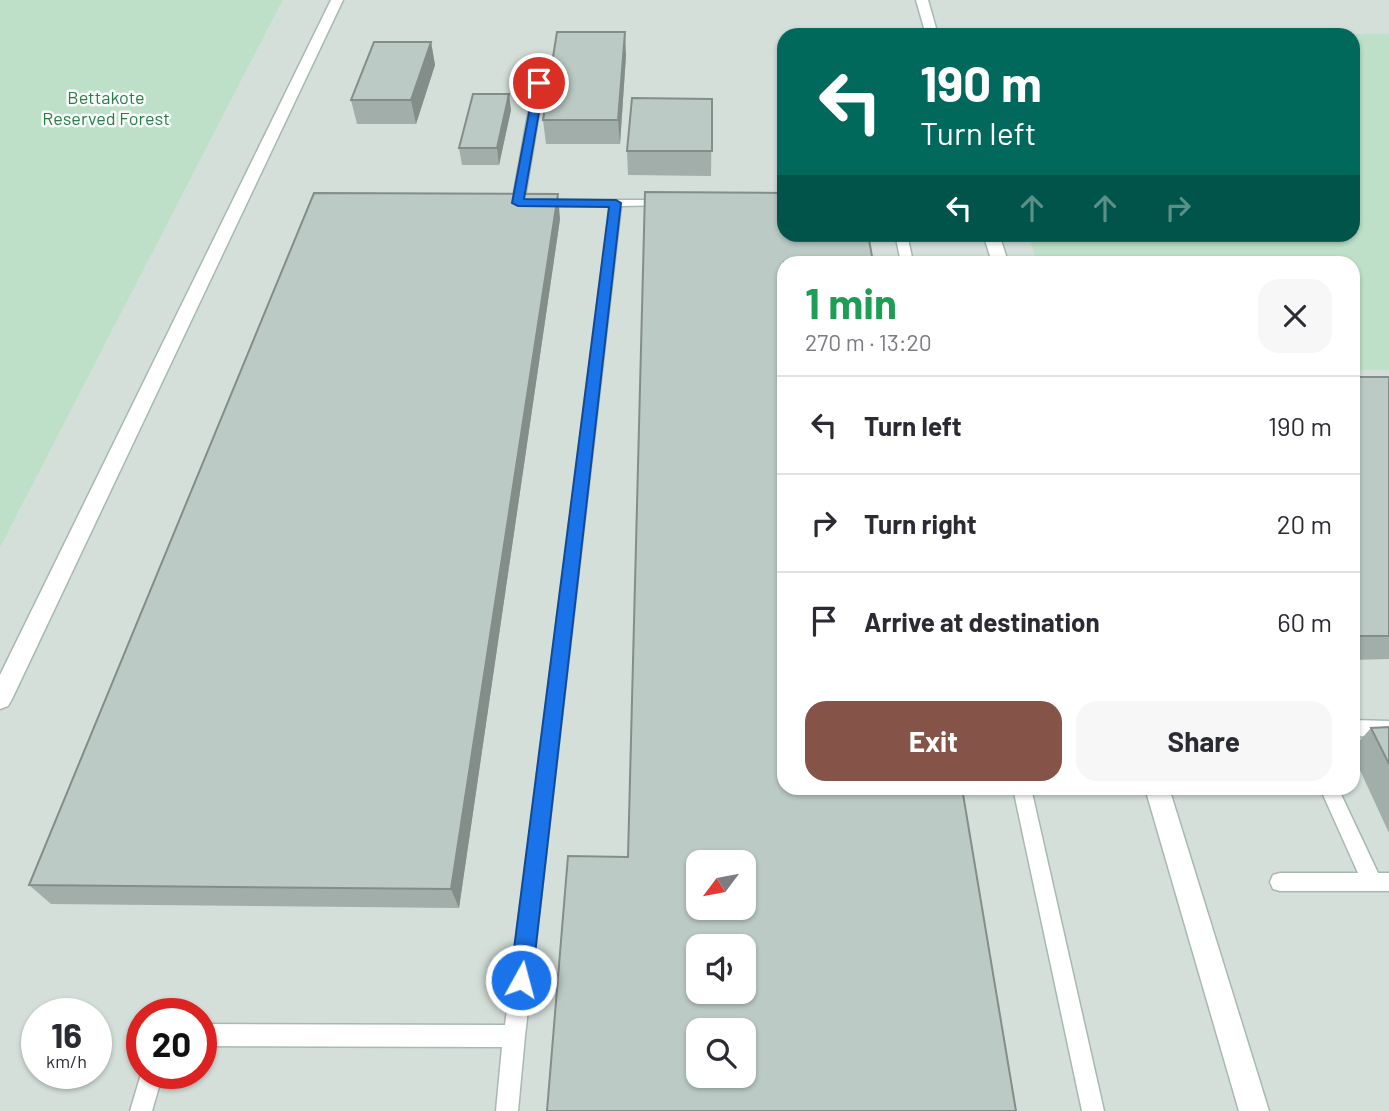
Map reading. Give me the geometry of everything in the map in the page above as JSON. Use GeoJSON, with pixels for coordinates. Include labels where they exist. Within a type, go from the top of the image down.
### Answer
{"type":"FeatureCollection","features":[{"type":"Feature","properties":{"kind":"street"},"geometry":{"type":"LineString","coordinates":[[0,699],[337,0]]}},
{"type":"Feature","properties":{"kind":"street"},"geometry":{"type":"LineString","coordinates":[[922,0],[930,28]]}},
{"type":"Feature","properties":{"kind":"street"},"geometry":{"type":"LineString","coordinates":[[1159,795],[1254,1111]]}},
{"type":"Feature","properties":{"kind":"lane"},"geometry":{"type":"LineString","coordinates":[[518,203],[543,59]]}},
{"type":"Feature","properties":{"kind":"lane"},"geometry":{"type":"LineString","coordinates":[[504,202],[680,203]]}},
{"type":"Feature","properties":{"kind":"lane"},"geometry":{"type":"LineString","coordinates":[[507,1111],[514,1035],[616,203]]}},
{"type":"Feature","properties":{"kind":"lane"},"geometry":{"type":"LineString","coordinates":[[1360,728],[1389,729]]}},
{"type":"Feature","properties":{"kind":"lane"},"geometry":{"type":"LineString","coordinates":[[1024,795],[1093,1111]]}},
{"type":"Feature","properties":{"kind":"lane"},"geometry":{"type":"LineString","coordinates":[[1280,882],[1381,882],[1333,795]]}},
{"type":"Feature","properties":{"kind":"lane"},"geometry":{"type":"LineString","coordinates":[[217,1035],[514,1035]]}},
{"type":"Feature","properties":{"kind":"lane"},"geometry":{"type":"LineString","coordinates":[[141,1111],[147,1089]]}},
{"type":"Feature","properties":{"kind":"shaded area"},"geometry":{"type":"Polygon","coordinates":[[[283,0],[1389,0],[1389,1111],[0,1111],[0,548],[283,0]]]}},
{"type":"Feature","properties":{"kind":"green space","name":"Bettakote Reserved Forest"},"geometry":{"type":"Polygon","coordinates":[[[0,0],[283,0],[0,548],[0,0]]]}},
{"type":"Feature","properties":{"kind":"green space"},"geometry":{"type":"Polygon","coordinates":[[[1360,34],[1389,34],[1389,370],[1360,370],[1360,256],[1035,256],[1030,242],[1360,242],[1360,34]]]}},
{"type":"Feature","properties":{"kind":"building"},"geometry":{"type":"Polygon","coordinates":[[[557,32],[625,32],[618,120],[543,120],[557,32]]]}},
{"type":"Feature","properties":{"kind":"building"},"geometry":{"type":"Polygon","coordinates":[[[374,42],[431,42],[411,100],[351,100],[374,42]]]}},
{"type":"Feature","properties":{"kind":"building"},"geometry":{"type":"Polygon","coordinates":[[[473,94],[509,94],[497,148],[459,148],[473,94]]]}},
{"type":"Feature","properties":{"kind":"building"},"geometry":{"type":"Polygon","coordinates":[[[632,98],[712,99],[712,151],[627,151],[632,98]]]}},
{"type":"Feature","properties":{"kind":"building"},"geometry":{"type":"Polygon","coordinates":[[[645,192],[777,193],[777,242],[869,242],[872,256],[777,256],[777,795],[963,795],[1016,1111],[547,1111],[568,856],[628,857],[645,192]]]}},
{"type":"Feature","properties":{"kind":"building"},"geometry":{"type":"Polygon","coordinates":[[[314,193],[558,194],[451,889],[29,885],[314,193]]]}},
{"type":"Feature","properties":{"kind":"building"},"geometry":{"type":"Polygon","coordinates":[[[1360,377],[1389,377],[1389,636],[1360,636],[1360,377]]]}},
{"type":"Feature","properties":{"kind":"building"},"geometry":{"type":"Polygon","coordinates":[[[1389,727],[1389,764],[1371,728],[1389,727]]]}},
{"type":"Feature","properties":{"kind":"route"},"geometry":{"type":"LineString","coordinates":[[521,980],[616,203],[518,203],[539,83]]}}]}
